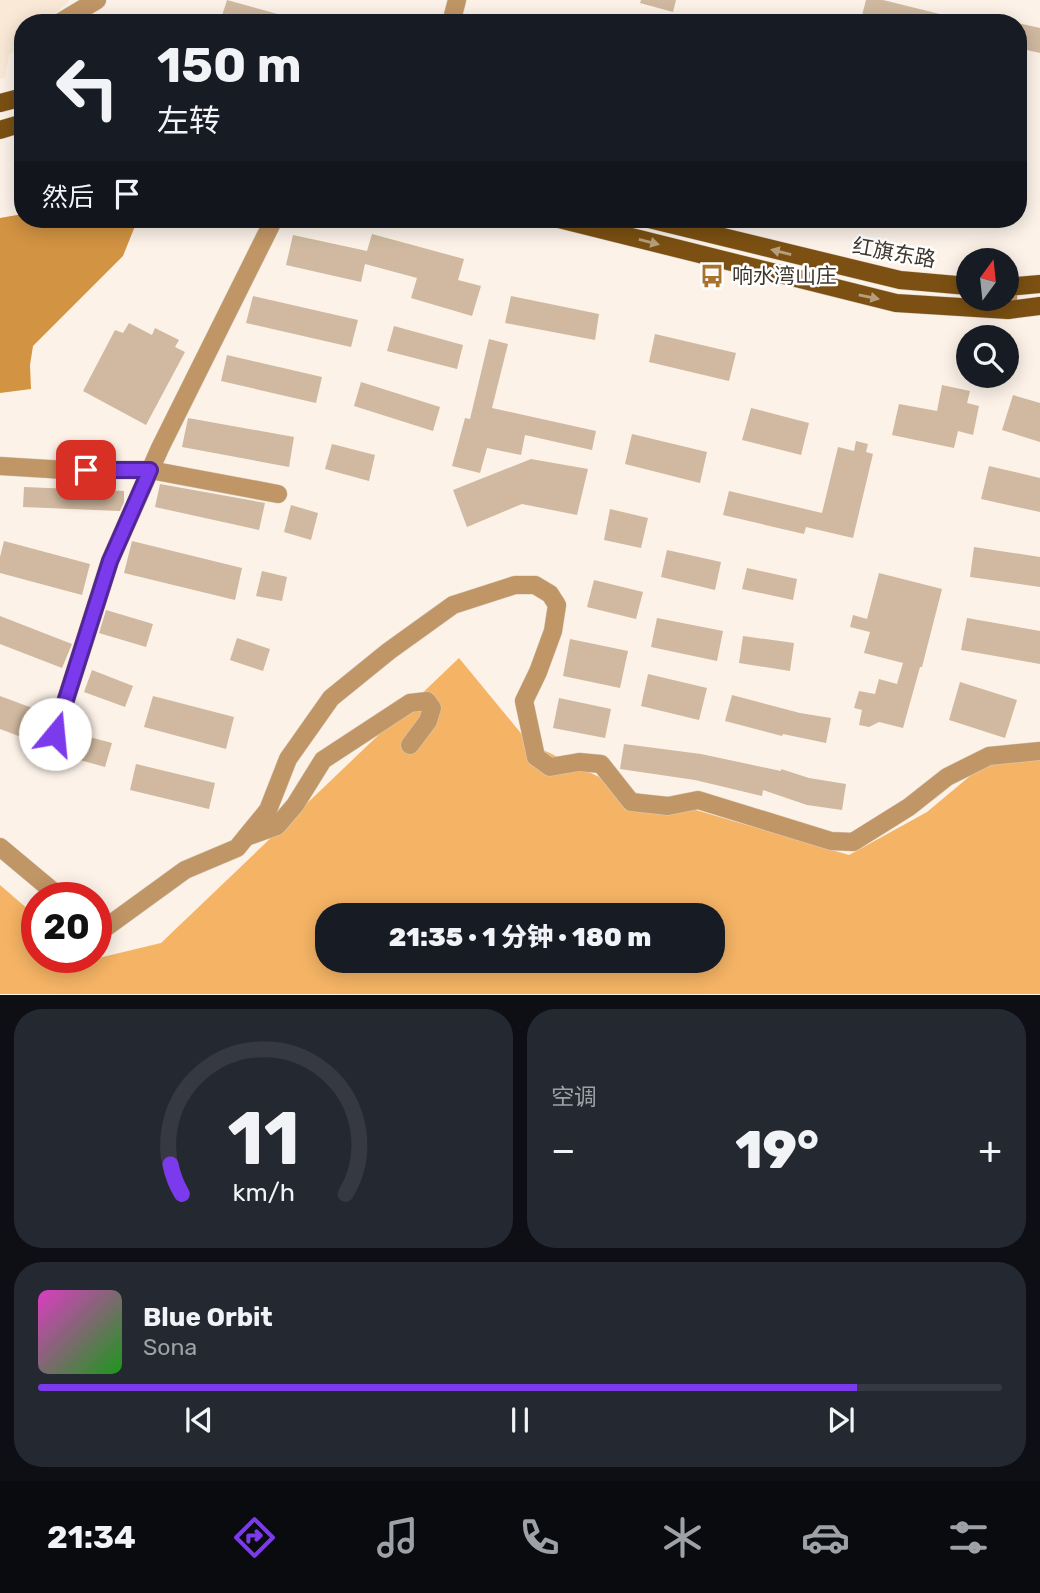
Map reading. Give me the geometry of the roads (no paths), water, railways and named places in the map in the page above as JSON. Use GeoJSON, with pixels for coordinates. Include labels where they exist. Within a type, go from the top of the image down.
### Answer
{"type":"FeatureCollection","features":[{"type":"Feature","properties":{"kind":"main road"},"geometry":{"type":"LineString","coordinates":[[595,228],[896,303],[956,307]]}},
{"type":"Feature","properties":{"kind":"main road","name":"红旗东路"},"geometry":{"type":"LineString","coordinates":[[686,228],[900,280],[956,285]]}},
{"type":"Feature","properties":{"kind":"main road"},"geometry":{"type":"LineString","coordinates":[[1019,282],[1040,284]]}},
{"type":"Feature","properties":{"kind":"main road"},"geometry":{"type":"LineString","coordinates":[[1019,309],[1040,306]]}},
{"type":"Feature","properties":{"kind":"street"},"geometry":{"type":"LineString","coordinates":[[74,14],[97,0]]}},
{"type":"Feature","properties":{"kind":"street"},"geometry":{"type":"LineString","coordinates":[[55,734],[110,561],[150,470],[270,228]]}},
{"type":"Feature","properties":{"kind":"street"},"geometry":{"type":"LineString","coordinates":[[0,466],[65,470],[150,470],[278,494]]}},
{"type":"Feature","properties":{"kind":"street"},"geometry":{"type":"LineString","coordinates":[[112,923],[185,870],[237,848],[268,810],[288,759],[331,698],[389,651],[453,605],[515,585],[535,585],[550,594],[557,605],[554,631],[524,701],[536,757],[550,767],[579,762],[601,764],[631,802],[668,806],[698,800],[831,841],[853,842],[909,807],[947,777],[989,756],[1040,751]]}},
{"type":"Feature","properties":{"kind":"street"},"geometry":{"type":"LineString","coordinates":[[246,837],[277,826],[295,805],[323,760],[410,703],[427,701],[432,708],[428,722],[410,745]]}},
{"type":"Feature","properties":{"kind":"street"},"geometry":{"type":"LineString","coordinates":[[0,847],[42,882]]}},
{"type":"Feature","properties":{"kind":"place","name":"响水湾山庄"},"geometry":{"type":"Point","coordinates":[712,276]}}]}
